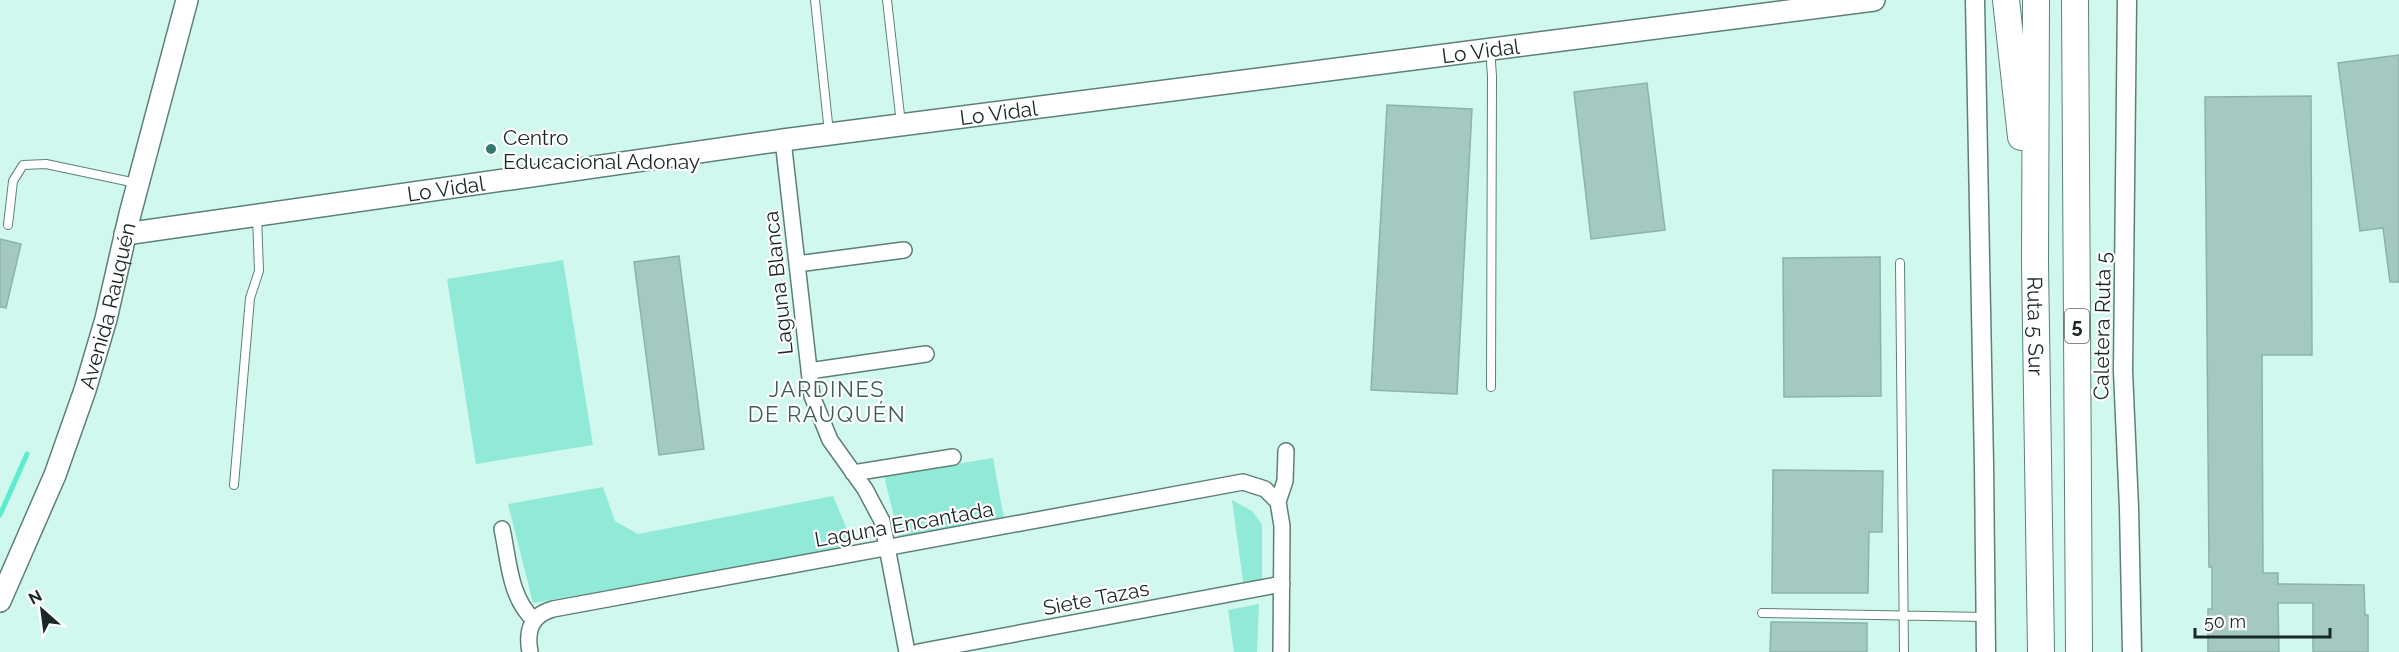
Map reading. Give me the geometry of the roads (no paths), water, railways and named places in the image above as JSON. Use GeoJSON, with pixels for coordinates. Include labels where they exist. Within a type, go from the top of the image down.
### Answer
{"type":"FeatureCollection","features":[{"type":"Feature","properties":{"kind":"highway"},"geometry":{"type":"LineString","coordinates":[[2006,0],[2035,264]]}},
{"type":"Feature","properties":{"kind":"highway","name":"Ruta 5 Sur"},"geometry":{"type":"LineString","coordinates":[[2036,0],[2035,264],[2041,652]]}},
{"type":"Feature","properties":{"kind":"highway","name":"Ruta 5 Sur"},"geometry":{"type":"LineString","coordinates":[[2075,0],[2079,652]]}},
{"type":"Feature","properties":{"kind":"main road","name":"Avenida Rauquén"},"geometry":{"type":"LineString","coordinates":[[0,601],[55,474],[85,390],[106,319],[125,234],[187,0]]}},
{"type":"Feature","properties":{"kind":"main road","name":"Lo Vidal"},"geometry":{"type":"LineString","coordinates":[[125,234],[783,140],[1874,0]]}},
{"type":"Feature","properties":{"kind":"street"},"geometry":{"type":"LineString","coordinates":[[1975,0],[1986,652]]}},
{"type":"Feature","properties":{"kind":"street","name":"Caletera Ruta 5"},"geometry":{"type":"LineString","coordinates":[[2127,0],[2123,371],[2132,652]]}},
{"type":"Feature","properties":{"kind":"street","name":"Laguna Blanca"},"geometry":{"type":"LineString","coordinates":[[783,140],[808,371],[813,396],[823,426],[882,521],[908,652]]}},
{"type":"Feature","properties":{"kind":"street"},"geometry":{"type":"LineString","coordinates":[[797,264],[904,250]]}},
{"type":"Feature","properties":{"kind":"street"},"geometry":{"type":"LineString","coordinates":[[808,371],[926,354]]}},
{"type":"Feature","properties":{"kind":"street"},"geometry":{"type":"LineString","coordinates":[[1281,652],[1282,526],[1278,502],[1285,481],[1286,451]]}},
{"type":"Feature","properties":{"kind":"street"},"geometry":{"type":"LineString","coordinates":[[853,473],[953,457]]}},
{"type":"Feature","properties":{"kind":"street","name":"Laguna Encantada"},"geometry":{"type":"LineString","coordinates":[[534,620],[539,615],[553,609],[1243,482],[1265,489],[1278,502]]}},
{"type":"Feature","properties":{"kind":"street"},"geometry":{"type":"LineString","coordinates":[[502,529],[518,600],[534,620],[528,632],[530,652]]}},
{"type":"Feature","properties":{"kind":"street","name":"Siete Tazas"},"geometry":{"type":"LineString","coordinates":[[918,652],[1282,584]]}},
{"type":"Feature","properties":{"kind":"lane"},"geometry":{"type":"LineString","coordinates":[[815,0],[829,134]]}},
{"type":"Feature","properties":{"kind":"lane"},"geometry":{"type":"LineString","coordinates":[[887,0],[902,125]]}},
{"type":"Feature","properties":{"kind":"lane"},"geometry":{"type":"LineString","coordinates":[[1490,50],[1492,76],[1491,387]]}},
{"type":"Feature","properties":{"kind":"lane"},"geometry":{"type":"LineString","coordinates":[[8,225],[13,182],[22,165],[46,164],[138,184]]}},
{"type":"Feature","properties":{"kind":"lane"},"geometry":{"type":"LineString","coordinates":[[234,485],[250,298],[259,271],[257,215]]}},
{"type":"Feature","properties":{"kind":"lane"},"geometry":{"type":"LineString","coordinates":[[1900,262],[1905,652]]}},
{"type":"Feature","properties":{"kind":"lane"},"geometry":{"type":"LineString","coordinates":[[1762,613],[1985,617]]}},
{"type":"Feature","properties":{"kind":"waterway"},"geometry":{"type":"LineString","coordinates":[[0,515],[27,454]]}},
{"type":"Feature","properties":{"kind":"place","name":"Centro Educacional Adonay"},"geometry":{"type":"Point","coordinates":[491,149]}},
{"type":"Feature","properties":{"kind":"district","name":"JARDINES DE RAUQUÉN"},"geometry":{"type":"Point","coordinates":[827,402]}}]}
